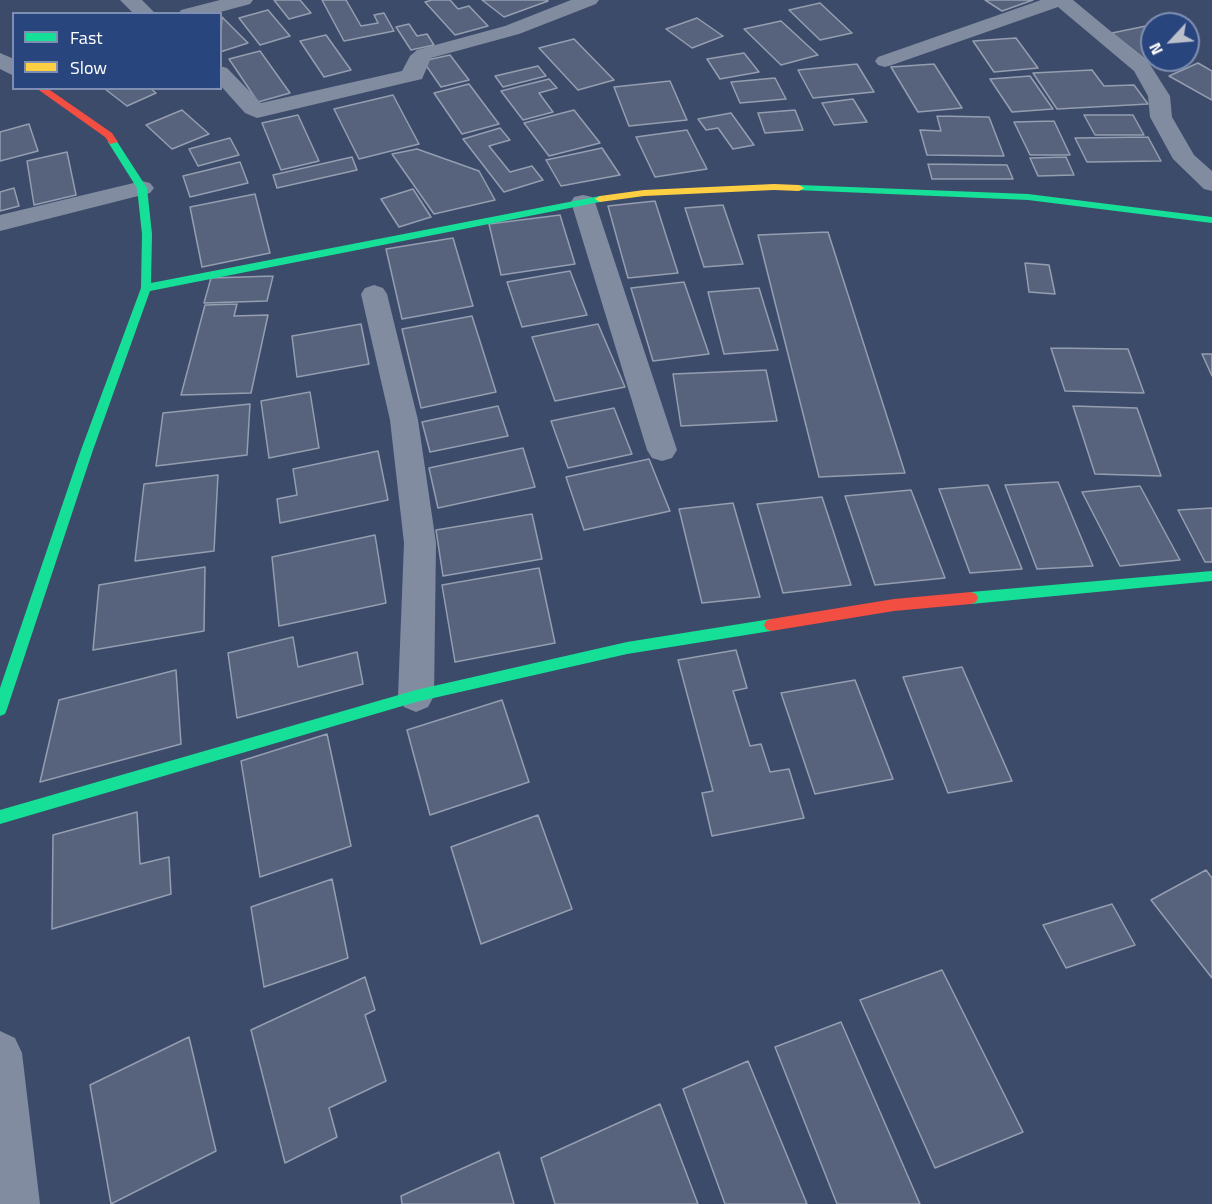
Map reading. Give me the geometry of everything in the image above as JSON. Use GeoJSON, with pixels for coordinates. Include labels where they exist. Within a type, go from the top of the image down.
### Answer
{"type":"FeatureCollection","features":[{"type":"Feature","properties":{"kind":"street"},"geometry":{"type":"LineString","coordinates":[[130,0],[144,12]]}},
{"type":"Feature","properties":{"kind":"street"},"geometry":{"type":"LineString","coordinates":[[196,12],[243,0]]}},
{"type":"Feature","properties":{"kind":"street"},"geometry":{"type":"LineString","coordinates":[[222,74],[257,111],[412,75],[420,56],[424,54],[512,30],[589,0]]}},
{"type":"Feature","properties":{"kind":"street"},"geometry":{"type":"LineString","coordinates":[[885,61],[1061,0],[1142,67],[1159,96],[1161,117],[1185,159],[1212,184]]}},
{"type":"Feature","properties":{"kind":"street"},"geometry":{"type":"LineString","coordinates":[[0,59],[12,68]]}},
{"type":"Feature","properties":{"kind":"street"},"geometry":{"type":"LineString","coordinates":[[0,709],[87,450],[146,288],[147,234],[142,188],[109,135],[43,90]]}},
{"type":"Feature","properties":{"kind":"street"},"geometry":{"type":"LineString","coordinates":[[146,288],[583,201],[644,193],[774,187],[1028,197],[1212,220]]}},
{"type":"Feature","properties":{"kind":"street"},"geometry":{"type":"LineString","coordinates":[[0,223],[142,188]]}},
{"type":"Feature","properties":{"kind":"street"},"geometry":{"type":"LineString","coordinates":[[583,201],[662,450]]}},
{"type":"Feature","properties":{"kind":"street"},"geometry":{"type":"LineString","coordinates":[[374,294],[404,420],[420,543],[416,696]]}},
{"type":"Feature","properties":{"kind":"street"},"geometry":{"type":"LineString","coordinates":[[0,817],[416,696],[627,648],[894,605],[1212,576]]}},
{"type":"Feature","properties":{"kind":"street"},"geometry":{"type":"LineString","coordinates":[[0,1053],[17,1204]]}},
{"type":"Feature","properties":{"kind":"building"},"geometry":{"type":"Polygon","coordinates":[[[274,0],[300,0],[311,13],[289,19],[274,0]]]}},
{"type":"Feature","properties":{"kind":"building"},"geometry":{"type":"Polygon","coordinates":[[[322,0],[346,0],[361,26],[378,23],[374,15],[384,13],[394,31],[344,41],[322,0]]]}},
{"type":"Feature","properties":{"kind":"building"},"geometry":{"type":"Polygon","coordinates":[[[450,0],[458,9],[469,6],[488,26],[455,35],[425,2],[450,0]]]}},
{"type":"Feature","properties":{"kind":"building"},"geometry":{"type":"Polygon","coordinates":[[[482,0],[546,0],[548,1],[504,17],[482,0]]]}},
{"type":"Feature","properties":{"kind":"building"},"geometry":{"type":"Polygon","coordinates":[[[985,0],[1033,0],[1002,11],[985,0]]]}},
{"type":"Feature","properties":{"kind":"building"},"geometry":{"type":"Polygon","coordinates":[[[820,3],[852,33],[820,40],[789,10],[820,3]]]}},
{"type":"Feature","properties":{"kind":"building"},"geometry":{"type":"Polygon","coordinates":[[[268,10],[290,36],[260,45],[239,18],[268,10]]]}},
{"type":"Feature","properties":{"kind":"building"},"geometry":{"type":"Polygon","coordinates":[[[222,17],[248,43],[222,51],[222,17]]]}},
{"type":"Feature","properties":{"kind":"building"},"geometry":{"type":"Polygon","coordinates":[[[697,18],[723,36],[692,48],[666,29],[697,18]]]}},
{"type":"Feature","properties":{"kind":"building"},"geometry":{"type":"Polygon","coordinates":[[[781,21],[818,55],[781,65],[744,29],[781,21]]]}},
{"type":"Feature","properties":{"kind":"building"},"geometry":{"type":"Polygon","coordinates":[[[409,24],[417,36],[427,34],[434,45],[411,50],[396,27],[409,24]]]}},
{"type":"Feature","properties":{"kind":"building"},"geometry":{"type":"Polygon","coordinates":[[[1140,27],[1140,55],[1112,33],[1140,27]]]}},
{"type":"Feature","properties":{"kind":"building"},"geometry":{"type":"Polygon","coordinates":[[[326,35],[351,70],[324,77],[300,41],[326,35]]]}},
{"type":"Feature","properties":{"kind":"building"},"geometry":{"type":"Polygon","coordinates":[[[1016,38],[1038,68],[994,72],[973,41],[1016,38]]]}},
{"type":"Feature","properties":{"kind":"building"},"geometry":{"type":"Polygon","coordinates":[[[574,39],[614,80],[578,90],[539,48],[574,39]]]}},
{"type":"Feature","properties":{"kind":"building"},"geometry":{"type":"Polygon","coordinates":[[[260,51],[290,93],[258,102],[229,59],[260,51]]]}},
{"type":"Feature","properties":{"kind":"building"},"geometry":{"type":"Polygon","coordinates":[[[744,53],[759,72],[720,79],[707,59],[744,53]]]}},
{"type":"Feature","properties":{"kind":"building"},"geometry":{"type":"Polygon","coordinates":[[[450,55],[469,80],[441,87],[423,61],[450,55]]]}},
{"type":"Feature","properties":{"kind":"building"},"geometry":{"type":"Polygon","coordinates":[[[857,64],[874,92],[813,98],[798,70],[857,64]]]}},
{"type":"Feature","properties":{"kind":"building"},"geometry":{"type":"Polygon","coordinates":[[[934,64],[962,108],[918,112],[891,67],[934,64]]]}},
{"type":"Feature","properties":{"kind":"building"},"geometry":{"type":"Polygon","coordinates":[[[1200,64],[1212,71],[1212,100],[1169,76],[1178,72],[1200,72],[1200,64]]]}},
{"type":"Feature","properties":{"kind":"building"},"geometry":{"type":"Polygon","coordinates":[[[538,66],[546,76],[503,87],[495,76],[538,66]]]}},
{"type":"Feature","properties":{"kind":"building"},"geometry":{"type":"Polygon","coordinates":[[[1092,70],[1104,86],[1134,85],[1148,104],[1057,109],[1033,73],[1092,70]]]}},
{"type":"Feature","properties":{"kind":"building"},"geometry":{"type":"Polygon","coordinates":[[[1030,76],[1053,109],[1012,112],[990,79],[1030,76]]]}},
{"type":"Feature","properties":{"kind":"building"},"geometry":{"type":"Polygon","coordinates":[[[775,78],[786,99],[740,103],[731,82],[775,78]]]}},
{"type":"Feature","properties":{"kind":"building"},"geometry":{"type":"Polygon","coordinates":[[[549,79],[557,88],[539,93],[553,112],[523,120],[501,91],[549,79]]]}},
{"type":"Feature","properties":{"kind":"building"},"geometry":{"type":"Polygon","coordinates":[[[670,81],[687,120],[629,126],[614,87],[670,81]]]}},
{"type":"Feature","properties":{"kind":"building"},"geometry":{"type":"Polygon","coordinates":[[[469,84],[499,124],[462,134],[434,93],[469,84]]]}},
{"type":"Feature","properties":{"kind":"building"},"geometry":{"type":"Polygon","coordinates":[[[106,90],[152,90],[156,93],[127,106],[106,90]]]}},
{"type":"Feature","properties":{"kind":"building"},"geometry":{"type":"Polygon","coordinates":[[[393,95],[419,144],[359,159],[334,109],[393,95]]]}},
{"type":"Feature","properties":{"kind":"building"},"geometry":{"type":"Polygon","coordinates":[[[853,99],[867,122],[834,125],[822,103],[853,99]]]}},
{"type":"Feature","properties":{"kind":"building"},"geometry":{"type":"Polygon","coordinates":[[[182,110],[209,134],[172,149],[146,125],[182,110]]]}},
{"type":"Feature","properties":{"kind":"building"},"geometry":{"type":"Polygon","coordinates":[[[574,110],[600,143],[549,156],[524,123],[574,110]]]}},
{"type":"Feature","properties":{"kind":"building"},"geometry":{"type":"Polygon","coordinates":[[[795,110],[803,130],[765,133],[758,113],[795,110]]]}},
{"type":"Feature","properties":{"kind":"building"},"geometry":{"type":"Polygon","coordinates":[[[731,113],[754,145],[733,149],[718,128],[706,130],[698,119],[731,113]]]}},
{"type":"Feature","properties":{"kind":"building"},"geometry":{"type":"Polygon","coordinates":[[[298,115],[319,161],[281,170],[262,123],[298,115]]]}},
{"type":"Feature","properties":{"kind":"building"},"geometry":{"type":"Polygon","coordinates":[[[1084,115],[1133,115],[1144,135],[1095,135],[1084,115]]]}},
{"type":"Feature","properties":{"kind":"building"},"geometry":{"type":"Polygon","coordinates":[[[937,116],[989,117],[1004,156],[927,155],[920,130],[941,131],[937,116]]]}},
{"type":"Feature","properties":{"kind":"building"},"geometry":{"type":"Polygon","coordinates":[[[1054,121],[1070,155],[1030,155],[1014,122],[1054,121]]]}},
{"type":"Feature","properties":{"kind":"building"},"geometry":{"type":"Polygon","coordinates":[[[29,124],[38,151],[0,161],[0,132],[29,124]]]}},
{"type":"Feature","properties":{"kind":"building"},"geometry":{"type":"Polygon","coordinates":[[[500,128],[510,140],[489,146],[510,172],[532,166],[543,180],[504,192],[463,139],[500,128]]]}},
{"type":"Feature","properties":{"kind":"building"},"geometry":{"type":"Polygon","coordinates":[[[687,130],[707,169],[655,177],[636,137],[687,130]]]}},
{"type":"Feature","properties":{"kind":"building"},"geometry":{"type":"Polygon","coordinates":[[[1148,137],[1161,161],[1087,162],[1075,138],[1148,137]]]}},
{"type":"Feature","properties":{"kind":"building"},"geometry":{"type":"Polygon","coordinates":[[[230,138],[239,155],[198,166],[189,149],[230,138]]]}},
{"type":"Feature","properties":{"kind":"building"},"geometry":{"type":"Polygon","coordinates":[[[602,148],[620,175],[561,186],[546,160],[602,148]]]}},
{"type":"Feature","properties":{"kind":"building"},"geometry":{"type":"Polygon","coordinates":[[[417,149],[479,171],[495,200],[434,214],[392,154],[417,149]]]}},
{"type":"Feature","properties":{"kind":"building"},"geometry":{"type":"Polygon","coordinates":[[[67,152],[76,195],[34,205],[27,161],[67,152]]]}},
{"type":"Feature","properties":{"kind":"building"},"geometry":{"type":"Polygon","coordinates":[[[352,157],[357,170],[277,188],[273,175],[352,157]]]}},
{"type":"Feature","properties":{"kind":"building"},"geometry":{"type":"Polygon","coordinates":[[[1066,157],[1074,175],[1038,176],[1030,158],[1066,157]]]}},
{"type":"Feature","properties":{"kind":"building"},"geometry":{"type":"Polygon","coordinates":[[[240,162],[248,183],[190,197],[183,176],[240,162]]]}},
{"type":"Feature","properties":{"kind":"building"},"geometry":{"type":"Polygon","coordinates":[[[928,164],[1007,165],[1013,179],[932,179],[928,164]]]}},
{"type":"Feature","properties":{"kind":"building"},"geometry":{"type":"Polygon","coordinates":[[[14,188],[19,206],[0,211],[0,192],[14,188]]]}},
{"type":"Feature","properties":{"kind":"building"},"geometry":{"type":"Polygon","coordinates":[[[413,189],[431,217],[399,227],[381,199],[413,189]]]}},
{"type":"Feature","properties":{"kind":"building"},"geometry":{"type":"Polygon","coordinates":[[[255,194],[270,253],[202,267],[190,207],[255,194]]]}},
{"type":"Feature","properties":{"kind":"building"},"geometry":{"type":"Polygon","coordinates":[[[655,201],[678,273],[628,278],[608,206],[655,201]]]}},
{"type":"Feature","properties":{"kind":"building"},"geometry":{"type":"Polygon","coordinates":[[[723,205],[743,264],[704,267],[685,208],[723,205]]]}},
{"type":"Feature","properties":{"kind":"building"},"geometry":{"type":"Polygon","coordinates":[[[560,215],[575,264],[501,275],[489,224],[560,215]]]}},
{"type":"Feature","properties":{"kind":"building"},"geometry":{"type":"Polygon","coordinates":[[[828,232],[905,473],[819,477],[758,235],[828,232]]]}},
{"type":"Feature","properties":{"kind":"building"},"geometry":{"type":"Polygon","coordinates":[[[453,238],[473,306],[402,319],[386,249],[453,238]]]}},
{"type":"Feature","properties":{"kind":"building"},"geometry":{"type":"Polygon","coordinates":[[[1025,263],[1049,265],[1055,294],[1029,292],[1025,263]]]}},
{"type":"Feature","properties":{"kind":"building"},"geometry":{"type":"Polygon","coordinates":[[[570,271],[587,315],[522,327],[507,282],[570,271]]]}},
{"type":"Feature","properties":{"kind":"building"},"geometry":{"type":"Polygon","coordinates":[[[273,276],[267,301],[204,303],[211,278],[273,276]]]}},
{"type":"Feature","properties":{"kind":"building"},"geometry":{"type":"Polygon","coordinates":[[[684,282],[709,354],[653,361],[631,288],[684,282]]]}},
{"type":"Feature","properties":{"kind":"building"},"geometry":{"type":"Polygon","coordinates":[[[759,288],[778,350],[724,354],[708,292],[759,288]]]}},
{"type":"Feature","properties":{"kind":"building"},"geometry":{"type":"Polygon","coordinates":[[[237,304],[234,316],[268,315],[251,393],[181,395],[205,305],[237,304]]]}},
{"type":"Feature","properties":{"kind":"building"},"geometry":{"type":"Polygon","coordinates":[[[472,316],[496,392],[421,408],[402,329],[472,316]]]}},
{"type":"Feature","properties":{"kind":"building"},"geometry":{"type":"Polygon","coordinates":[[[361,324],[369,364],[297,377],[292,336],[361,324]]]}},
{"type":"Feature","properties":{"kind":"building"},"geometry":{"type":"Polygon","coordinates":[[[598,324],[625,387],[555,401],[532,337],[598,324]]]}},
{"type":"Feature","properties":{"kind":"building"},"geometry":{"type":"Polygon","coordinates":[[[1051,348],[1128,349],[1144,393],[1065,391],[1051,348]]]}},
{"type":"Feature","properties":{"kind":"building"},"geometry":{"type":"Polygon","coordinates":[[[1202,354],[1212,354],[1212,376],[1202,354]]]}},
{"type":"Feature","properties":{"kind":"building"},"geometry":{"type":"Polygon","coordinates":[[[766,370],[777,421],[681,426],[673,374],[766,370]]]}},
{"type":"Feature","properties":{"kind":"building"},"geometry":{"type":"Polygon","coordinates":[[[310,392],[319,448],[269,458],[261,401],[310,392]]]}},
{"type":"Feature","properties":{"kind":"building"},"geometry":{"type":"Polygon","coordinates":[[[250,404],[247,455],[156,466],[163,413],[250,404]]]}},
{"type":"Feature","properties":{"kind":"building"},"geometry":{"type":"Polygon","coordinates":[[[498,406],[508,436],[430,452],[422,422],[498,406]]]}},
{"type":"Feature","properties":{"kind":"building"},"geometry":{"type":"Polygon","coordinates":[[[1073,406],[1137,408],[1161,476],[1095,474],[1073,406]]]}},
{"type":"Feature","properties":{"kind":"building"},"geometry":{"type":"Polygon","coordinates":[[[614,408],[632,454],[568,468],[551,421],[614,408]]]}},
{"type":"Feature","properties":{"kind":"building"},"geometry":{"type":"Polygon","coordinates":[[[523,448],[535,487],[438,508],[429,468],[523,448]]]}},
{"type":"Feature","properties":{"kind":"building"},"geometry":{"type":"Polygon","coordinates":[[[378,451],[388,500],[280,523],[277,499],[297,495],[293,469],[378,451]]]}},
{"type":"Feature","properties":{"kind":"building"},"geometry":{"type":"Polygon","coordinates":[[[649,459],[670,511],[584,530],[566,477],[649,459]]]}},
{"type":"Feature","properties":{"kind":"building"},"geometry":{"type":"Polygon","coordinates":[[[218,475],[214,551],[135,561],[144,484],[218,475]]]}},
{"type":"Feature","properties":{"kind":"building"},"geometry":{"type":"Polygon","coordinates":[[[1058,482],[1093,566],[1037,569],[1005,485],[1058,482]]]}},
{"type":"Feature","properties":{"kind":"building"},"geometry":{"type":"Polygon","coordinates":[[[988,485],[1022,569],[970,573],[939,489],[988,485]]]}},
{"type":"Feature","properties":{"kind":"building"},"geometry":{"type":"Polygon","coordinates":[[[1140,486],[1180,560],[1120,566],[1082,492],[1140,486]]]}},
{"type":"Feature","properties":{"kind":"building"},"geometry":{"type":"Polygon","coordinates":[[[911,490],[945,578],[875,585],[845,496],[911,490]]]}},
{"type":"Feature","properties":{"kind":"building"},"geometry":{"type":"Polygon","coordinates":[[[822,497],[851,585],[783,593],[757,504],[822,497]]]}},
{"type":"Feature","properties":{"kind":"building"},"geometry":{"type":"Polygon","coordinates":[[[733,503],[760,597],[702,603],[679,509],[733,503]]]}},
{"type":"Feature","properties":{"kind":"building"},"geometry":{"type":"Polygon","coordinates":[[[1212,508],[1212,562],[1205,562],[1178,510],[1212,508]]]}},
{"type":"Feature","properties":{"kind":"building"},"geometry":{"type":"Polygon","coordinates":[[[532,514],[542,559],[443,576],[436,530],[532,514]]]}},
{"type":"Feature","properties":{"kind":"building"},"geometry":{"type":"Polygon","coordinates":[[[375,535],[386,603],[279,626],[272,557],[375,535]]]}},
{"type":"Feature","properties":{"kind":"building"},"geometry":{"type":"Polygon","coordinates":[[[205,567],[204,631],[93,650],[99,585],[205,567]]]}},
{"type":"Feature","properties":{"kind":"building"},"geometry":{"type":"Polygon","coordinates":[[[539,568],[555,643],[455,662],[442,585],[539,568]]]}},
{"type":"Feature","properties":{"kind":"building"},"geometry":{"type":"Polygon","coordinates":[[[293,637],[298,667],[357,652],[363,684],[237,718],[228,653],[293,637]]]}},
{"type":"Feature","properties":{"kind":"building"},"geometry":{"type":"Polygon","coordinates":[[[736,650],[747,688],[733,691],[750,746],[761,744],[770,772],[789,769],[804,818],[712,836],[702,793],[713,791],[678,660],[736,650]]]}},
{"type":"Feature","properties":{"kind":"building"},"geometry":{"type":"Polygon","coordinates":[[[962,667],[1012,781],[948,793],[903,677],[962,667]]]}},
{"type":"Feature","properties":{"kind":"building"},"geometry":{"type":"Polygon","coordinates":[[[176,670],[181,744],[40,782],[59,700],[176,670]]]}},
{"type":"Feature","properties":{"kind":"building"},"geometry":{"type":"Polygon","coordinates":[[[855,680],[893,779],[815,794],[781,693],[855,680]]]}},
{"type":"Feature","properties":{"kind":"building"},"geometry":{"type":"Polygon","coordinates":[[[502,700],[529,782],[430,815],[407,730],[502,700]]]}},
{"type":"Feature","properties":{"kind":"building"},"geometry":{"type":"Polygon","coordinates":[[[327,734],[351,846],[260,877],[241,761],[327,734]]]}},
{"type":"Feature","properties":{"kind":"building"},"geometry":{"type":"Polygon","coordinates":[[[137,812],[140,864],[169,857],[171,894],[52,929],[53,835],[137,812]]]}},
{"type":"Feature","properties":{"kind":"building"},"geometry":{"type":"Polygon","coordinates":[[[538,815],[572,909],[481,944],[451,847],[538,815]]]}},
{"type":"Feature","properties":{"kind":"building"},"geometry":{"type":"Polygon","coordinates":[[[1206,870],[1212,878],[1212,978],[1151,900],[1206,870]]]}},
{"type":"Feature","properties":{"kind":"building"},"geometry":{"type":"Polygon","coordinates":[[[332,879],[348,958],[264,987],[251,907],[332,879]]]}},
{"type":"Feature","properties":{"kind":"building"},"geometry":{"type":"Polygon","coordinates":[[[1112,904],[1135,945],[1066,968],[1043,925],[1112,904]]]}},
{"type":"Feature","properties":{"kind":"building"},"geometry":{"type":"Polygon","coordinates":[[[942,970],[1023,1132],[935,1168],[860,1000],[942,970]]]}},
{"type":"Feature","properties":{"kind":"building"},"geometry":{"type":"Polygon","coordinates":[[[365,977],[375,1010],[365,1015],[386,1081],[329,1108],[337,1137],[285,1163],[251,1030],[365,977]]]}},
{"type":"Feature","properties":{"kind":"building"},"geometry":{"type":"Polygon","coordinates":[[[841,1022],[920,1204],[837,1204],[775,1047],[841,1022]]]}},
{"type":"Feature","properties":{"kind":"building"},"geometry":{"type":"Polygon","coordinates":[[[189,1037],[216,1151],[111,1204],[90,1085],[189,1037]]]}},
{"type":"Feature","properties":{"kind":"building"},"geometry":{"type":"Polygon","coordinates":[[[748,1061],[807,1204],[725,1204],[683,1089],[748,1061]]]}},
{"type":"Feature","properties":{"kind":"building"},"geometry":{"type":"Polygon","coordinates":[[[660,1104],[698,1204],[555,1204],[541,1158],[660,1104]]]}},
{"type":"Feature","properties":{"kind":"building"},"geometry":{"type":"Polygon","coordinates":[[[499,1152],[514,1204],[402,1204],[401,1196],[499,1152]]]}},
{"type":"Feature","properties":{"kind":"traffic: fast"},"geometry":{"type":"LineString","coordinates":[[0,709],[87,450],[146,288],[147,234],[142,188],[113,142]]}},
{"type":"Feature","properties":{"kind":"traffic: fast"},"geometry":{"type":"LineString","coordinates":[[799,188],[1028,197],[1212,220]]}},
{"type":"Feature","properties":{"kind":"traffic: fast"},"geometry":{"type":"LineString","coordinates":[[146,288],[600,199]]}},
{"type":"Feature","properties":{"kind":"traffic: fast"},"geometry":{"type":"LineString","coordinates":[[971,598],[1212,576]]}},
{"type":"Feature","properties":{"kind":"traffic: fast"},"geometry":{"type":"LineString","coordinates":[[0,817],[416,696],[627,648],[771,625]]}},
{"type":"Feature","properties":{"kind":"traffic: slow"},"geometry":{"type":"LineString","coordinates":[[600,199],[644,193],[774,187],[799,188]]}},
{"type":"Feature","properties":{"kind":"traffic: jam"},"geometry":{"type":"LineString","coordinates":[[43,90],[109,135],[113,142]]}},
{"type":"Feature","properties":{"kind":"traffic: jam"},"geometry":{"type":"LineString","coordinates":[[771,625],[894,605],[971,598]]}}]}
